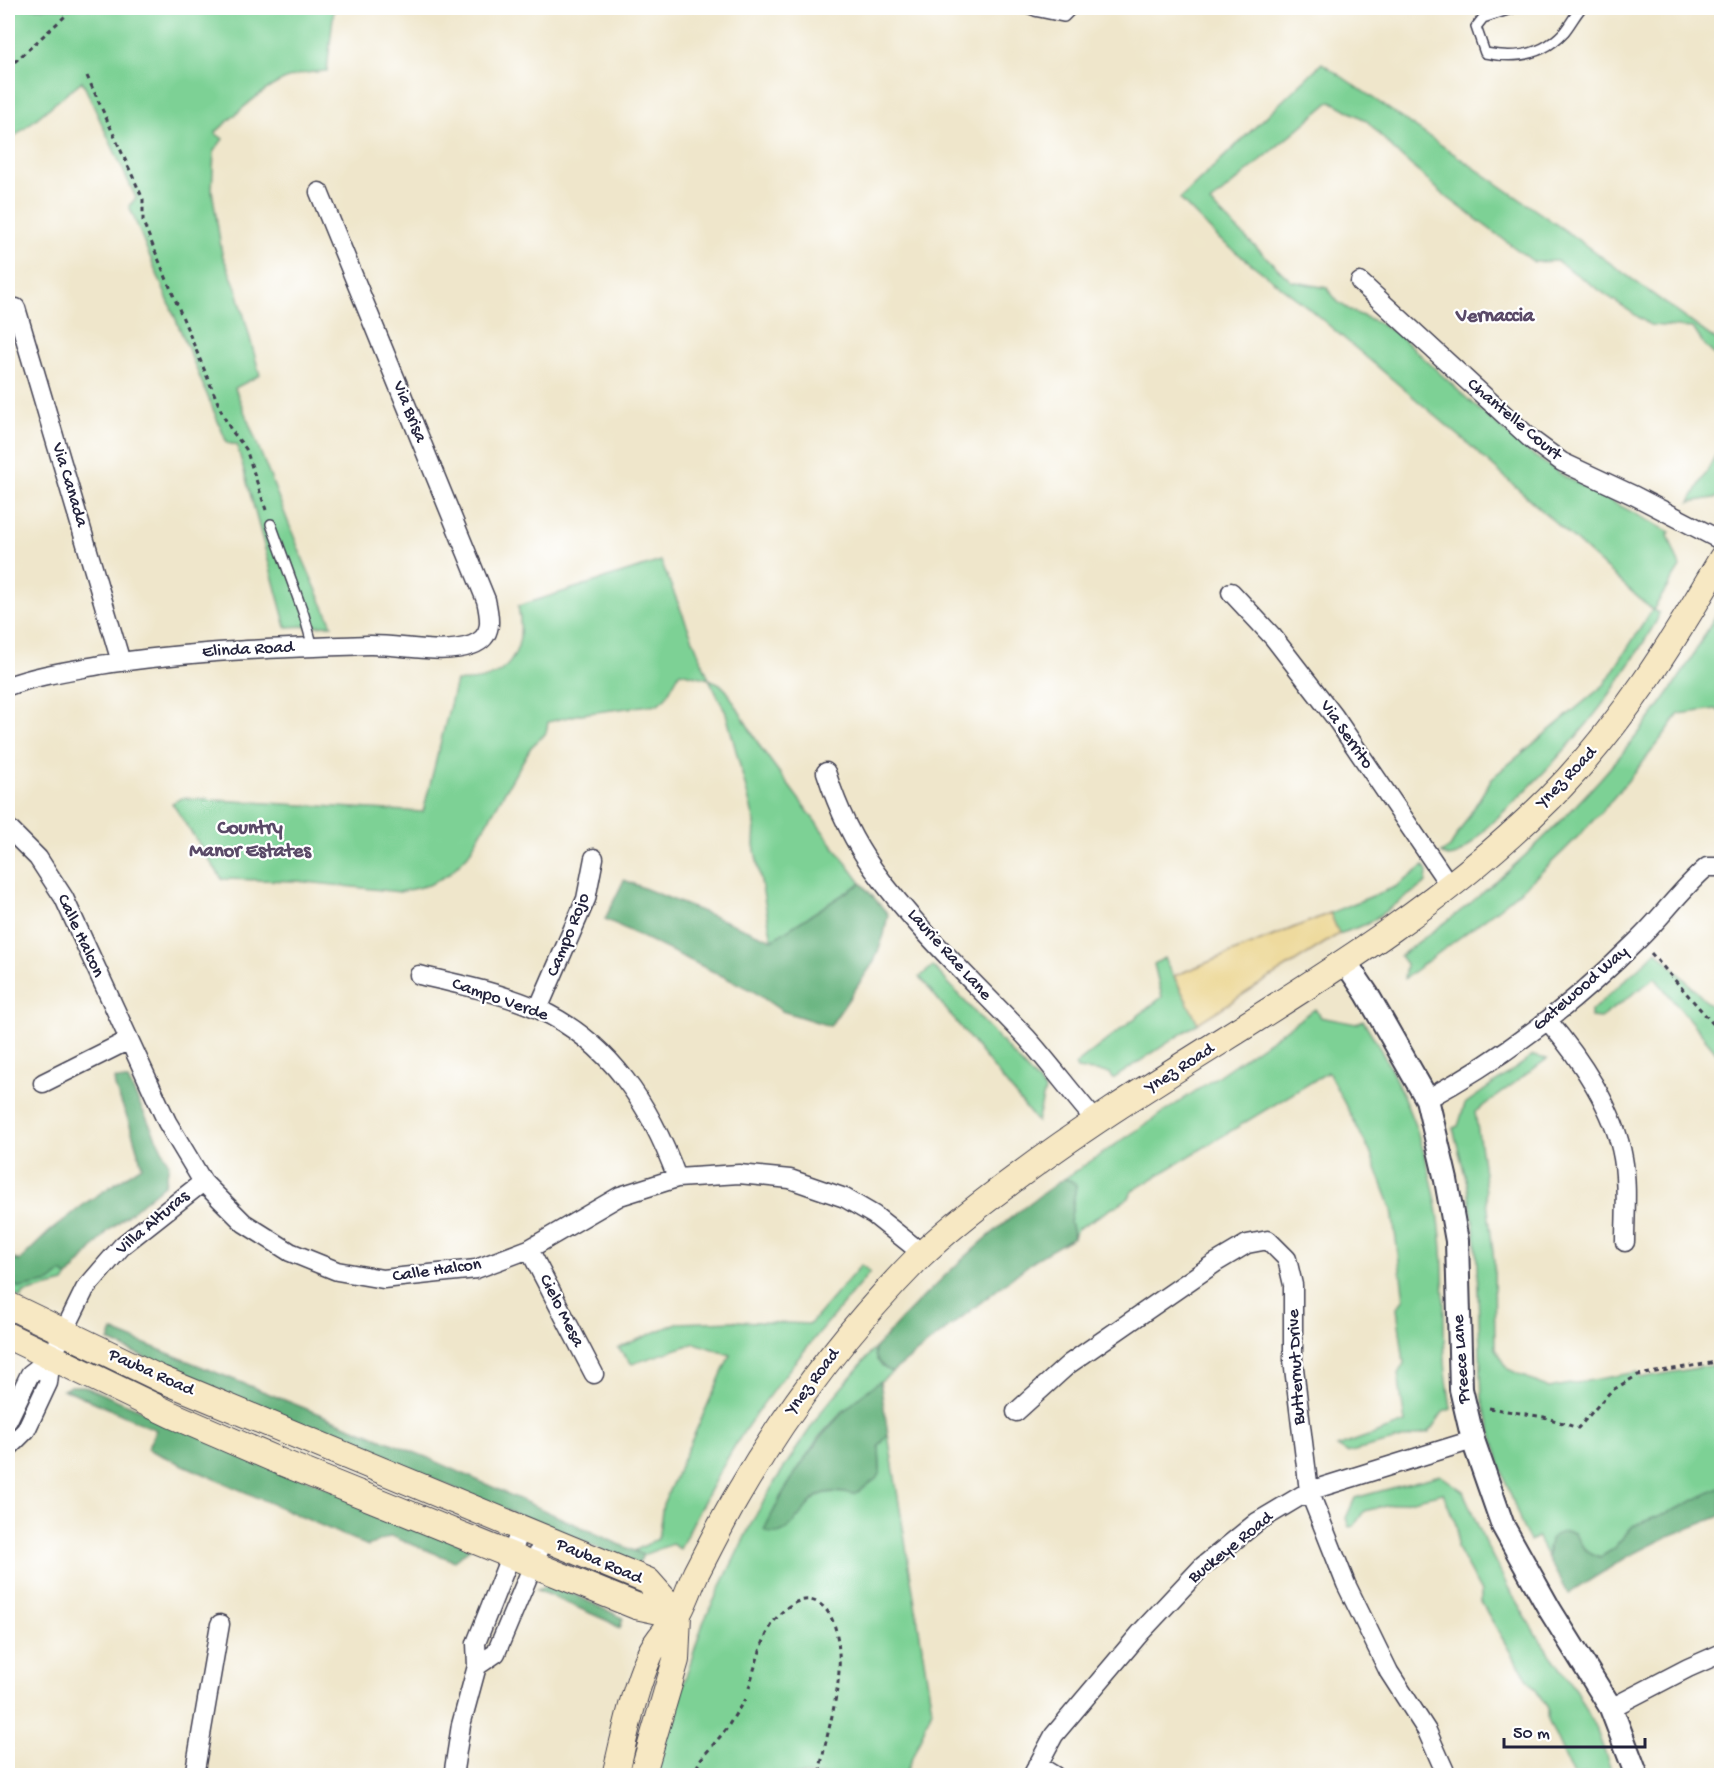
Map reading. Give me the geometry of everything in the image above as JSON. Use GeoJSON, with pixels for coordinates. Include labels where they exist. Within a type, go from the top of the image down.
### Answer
{"type":"FeatureCollection","features":[{"type":"Feature","properties":{"kind":"main road","name":"Ynez Road"},"geometry":{"type":"LineString","coordinates":[[615,1776],[628,1719],[651,1650],[678,1615],[695,1575],[734,1500],[809,1384],[851,1332],[923,1254],[1005,1186],[1097,1122],[1346,963],[1407,920],[1498,847],[1549,799],[1598,747],[1641,690],[1682,627],[1722,558]]}},
{"type":"Feature","properties":{"kind":"main road","name":"Pauba Road"},"geometry":{"type":"LineString","coordinates":[[8,1305],[161,1379],[648,1581],[678,1615]]}},
{"type":"Feature","properties":{"kind":"main road","name":"Pauba Road"},"geometry":{"type":"LineString","coordinates":[[8,1336],[172,1414],[270,1457],[636,1606],[678,1615]]}},
{"type":"Feature","properties":{"kind":"main road","name":"Ynez Road"},"geometry":{"type":"LineString","coordinates":[[642,1776],[676,1660],[678,1615]]}},
{"type":"Feature","properties":{"kind":"street","name":"Via Brisa"},"geometry":{"type":"LineString","coordinates":[[319,192],[486,600],[491,620],[487,634]]}},
{"type":"Feature","properties":{"kind":"street","name":"Chantelle Court"},"geometry":{"type":"LineString","coordinates":[[1360,282],[1524,432],[1555,456],[1722,541]]}},
{"type":"Feature","properties":{"kind":"street","name":"Via Canada"},"geometry":{"type":"LineString","coordinates":[[16,308],[121,662]]}},
{"type":"Feature","properties":{"kind":"street","name":"Via Serrito"},"geometry":{"type":"LineString","coordinates":[[1231,592],[1273,637],[1334,716],[1450,886]]}},
{"type":"Feature","properties":{"kind":"street","name":"Elinda Road"},"geometry":{"type":"LineString","coordinates":[[8,686],[35,676],[121,662],[212,651],[382,644],[454,650],[474,644],[487,634]]}},
{"type":"Feature","properties":{"kind":"street","name":"Laurie Rae Lane"},"geometry":{"type":"LineString","coordinates":[[826,772],[847,825],[873,869],[929,935],[1029,1041],[1097,1122]]}},
{"type":"Feature","properties":{"kind":"street","name":"Calle Halcon"},"geometry":{"type":"LineString","coordinates":[[8,828],[38,858],[64,898],[167,1122],[203,1182],[244,1223],[290,1252],[336,1270],[383,1279],[476,1269],[529,1249],[620,1196],[676,1178],[739,1174],[789,1179],[845,1198],[874,1215],[923,1254]]}},
{"type":"Feature","properties":{"kind":"street","name":"Campo Rojo"},"geometry":{"type":"LineString","coordinates":[[538,1009],[586,899],[594,858]]}},
{"type":"Feature","properties":{"kind":"street","name":"Gatewood Way"},"geometry":{"type":"LineString","coordinates":[[1427,1099],[1480,1069],[1548,1021],[1603,975],[1633,946],[1694,878],[1707,867],[1722,867]]}},
{"type":"Feature","properties":{"kind":"street","name":"Preece Lane"},"geometry":{"type":"LineString","coordinates":[[1346,963],[1367,994],[1427,1099],[1446,1180],[1456,1241],[1461,1389],[1473,1440],[1503,1526],[1550,1610],[1611,1708],[1637,1776]]}},
{"type":"Feature","properties":{"kind":"street","name":"Campo Verde"},"geometry":{"type":"LineString","coordinates":[[419,975],[472,987],[538,1009],[591,1041],[624,1077],[646,1108],[667,1149],[676,1178]]}},
{"type":"Feature","properties":{"kind":"street"},"geometry":{"type":"LineString","coordinates":[[1548,1021],[1591,1078],[1611,1121],[1623,1158],[1625,1242]]}},
{"type":"Feature","properties":{"kind":"street"},"geometry":{"type":"LineString","coordinates":[[43,1083],[129,1040]]}},
{"type":"Feature","properties":{"kind":"street","name":"Villa Alturas"},"geometry":{"type":"LineString","coordinates":[[51,1358],[85,1288],[123,1245],[203,1182]]}},
{"type":"Feature","properties":{"kind":"street","name":"Butternut Drive"},"geometry":{"type":"LineString","coordinates":[[1016,1412],[1069,1364],[1215,1263],[1247,1244],[1268,1240],[1287,1259],[1293,1285],[1293,1360],[1309,1491],[1346,1584],[1389,1672],[1427,1731],[1446,1776]]}},
{"type":"Feature","properties":{"kind":"street","name":"Cielo Mesa"},"geometry":{"type":"LineString","coordinates":[[529,1249],[594,1374]]}},
{"type":"Feature","properties":{"kind":"street"},"geometry":{"type":"LineString","coordinates":[[8,1419],[30,1374],[51,1358]]}},
{"type":"Feature","properties":{"kind":"street"},"geometry":{"type":"LineString","coordinates":[[8,1448],[26,1430],[48,1383],[51,1358]]}},
{"type":"Feature","properties":{"kind":"street","name":"Buckeye Road"},"geometry":{"type":"LineString","coordinates":[[1035,1770],[1054,1734],[1142,1631],[1203,1566],[1257,1522],[1309,1491],[1473,1440]]}},
{"type":"Feature","properties":{"kind":"street"},"geometry":{"type":"LineString","coordinates":[[453,1776],[461,1725],[477,1666],[476,1643],[521,1560],[532,1534]]}},
{"type":"Feature","properties":{"kind":"street"},"geometry":{"type":"LineString","coordinates":[[477,1666],[496,1653],[521,1560],[532,1534]]}},
{"type":"Feature","properties":{"kind":"street"},"geometry":{"type":"LineString","coordinates":[[194,1776],[220,1624]]}},
{"type":"Feature","properties":{"kind":"street"},"geometry":{"type":"LineString","coordinates":[[1611,1708],[1722,1653]]}},
{"type":"Feature","properties":{"kind":"street"},"geometry":{"type":"LineString","coordinates":[[1035,1770],[1055,1776]]}},
{"type":"Feature","properties":{"kind":"lane"},"geometry":{"type":"LineString","coordinates":[[1028,8],[1064,17],[1073,8]]}},
{"type":"Feature","properties":{"kind":"lane"},"geometry":{"type":"LineString","coordinates":[[1514,8],[1483,18],[1476,27],[1485,53],[1504,57],[1535,53],[1564,32],[1581,8]]}},
{"type":"Feature","properties":{"kind":"lane"},"geometry":{"type":"LineString","coordinates":[[271,524],[313,646]]}},
{"type":"Feature","properties":{"kind":"path"},"geometry":{"type":"LineString","coordinates":[[8,68],[74,8]]}},
{"type":"Feature","properties":{"kind":"path"},"geometry":{"type":"LineString","coordinates":[[87,76],[143,199],[143,222],[224,415],[231,430],[246,449],[271,524]]}},
{"type":"Feature","properties":{"kind":"path"},"geometry":{"type":"LineString","coordinates":[[1651,953],[1722,1034]]}},
{"type":"Feature","properties":{"kind":"path"},"geometry":{"type":"LineString","coordinates":[[1489,1408],[1544,1417],[1578,1428],[1611,1390],[1638,1375],[1722,1361]]}},
{"type":"Feature","properties":{"kind":"path"},"geometry":{"type":"LineString","coordinates":[[749,1688],[767,1633],[775,1620],[787,1608],[799,1602],[810,1599],[820,1602],[829,1612],[834,1623],[839,1655],[835,1704],[825,1737],[819,1776]]}},
{"type":"Feature","properties":{"kind":"path"},"geometry":{"type":"LineString","coordinates":[[693,1776],[700,1760],[725,1731],[745,1699]]}},
{"type":"Feature","properties":{"kind":"green space"},"geometry":{"type":"Polygon","coordinates":[[[8,8],[334,8],[327,71],[301,74],[277,83],[249,103],[215,133],[223,139],[214,151],[212,190],[222,254],[237,290],[260,375],[235,388],[302,557],[332,625],[286,627],[237,445],[227,443],[129,206],[136,198],[82,81],[8,142],[8,8]]]}},
{"type":"Feature","properties":{"kind":"green space"},"geometry":{"type":"Polygon","coordinates":[[[1322,63],[1566,231],[1721,344],[1721,361],[1704,345],[1693,328],[1650,325],[1557,261],[1534,262],[1444,195],[1395,151],[1367,121],[1331,101],[1210,203],[1291,281],[1327,288],[1338,302],[1353,312],[1399,335],[1475,406],[1530,453],[1564,476],[1670,532],[1668,535],[1680,567],[1653,610],[1659,613],[1657,620],[1617,684],[1589,722],[1546,770],[1467,848],[1452,857],[1441,853],[1450,847],[1492,778],[1604,685],[1652,610],[1464,440],[1306,306],[1219,239],[1180,199],[1322,63]]]}},
{"type":"Feature","properties":{"kind":"green space"},"geometry":{"type":"Polygon","coordinates":[[[1721,445],[1720,497],[1690,502],[1721,445]]]}},
{"type":"Feature","properties":{"kind":"green space"},"geometry":{"type":"Polygon","coordinates":[[[661,561],[709,679],[680,672],[666,697],[658,704],[581,714],[548,722],[546,733],[531,747],[468,855],[449,874],[429,885],[400,892],[297,881],[222,879],[172,803],[182,798],[423,812],[456,681],[473,681],[488,677],[510,663],[520,638],[518,606],[661,561]]]}},
{"type":"Feature","properties":{"kind":"green space"},"geometry":{"type":"Polygon","coordinates":[[[1721,606],[1721,713],[1716,709],[1679,714],[1618,793],[1549,865],[1499,908],[1404,979],[1406,964],[1400,956],[1501,877],[1581,800],[1606,772],[1675,684],[1721,606]]]}},
{"type":"Feature","properties":{"kind":"green space"},"geometry":{"type":"Polygon","coordinates":[[[709,679],[720,684],[727,691],[761,748],[861,883],[772,940],[754,845],[755,823],[726,713],[709,679]]]}},
{"type":"Feature","properties":{"kind":"green space"},"geometry":{"type":"Polygon","coordinates":[[[1424,866],[1427,872],[1426,883],[1367,924],[1339,934],[1330,913],[1395,887],[1424,866]]]}},
{"type":"Feature","properties":{"kind":"green space"},"geometry":{"type":"Polygon","coordinates":[[[624,880],[772,940],[861,883],[888,914],[884,935],[874,962],[830,1026],[782,1011],[753,991],[605,919],[624,880]]]}},
{"type":"Feature","properties":{"kind":"green space"},"geometry":{"type":"Polygon","coordinates":[[[1657,951],[1721,1017],[1721,1058],[1655,978],[1600,1018],[1591,1017],[1591,1011],[1657,951]]]}},
{"type":"Feature","properties":{"kind":"green space"},"geometry":{"type":"Polygon","coordinates":[[[1164,958],[1198,1023],[1113,1079],[1110,1073],[1077,1069],[1075,1065],[1162,997],[1154,964],[1164,958]]]}},
{"type":"Feature","properties":{"kind":"green space"},"geometry":{"type":"Polygon","coordinates":[[[933,966],[1045,1090],[1037,1122],[920,977],[933,966]]]}},
{"type":"Feature","properties":{"kind":"green space"},"geometry":{"type":"Polygon","coordinates":[[[1315,1009],[1320,1017],[1356,1024],[1363,1020],[1378,1044],[1403,1096],[1424,1152],[1441,1237],[1445,1360],[1451,1409],[1443,1412],[1429,1432],[1347,1453],[1337,1447],[1405,1423],[1398,1374],[1404,1363],[1397,1308],[1404,1299],[1392,1210],[1370,1152],[1328,1072],[1132,1191],[1129,1198],[1077,1229],[1074,1237],[1070,1223],[1076,1185],[1064,1179],[1315,1009]]]}},
{"type":"Feature","properties":{"kind":"green space"},"geometry":{"type":"Polygon","coordinates":[[[1533,1056],[1547,1059],[1475,1112],[1494,1261],[1495,1348],[1508,1369],[1548,1388],[1637,1372],[1640,1378],[1721,1364],[1721,1485],[1718,1489],[1674,1510],[1633,1526],[1612,1550],[1600,1557],[1587,1551],[1574,1533],[1548,1548],[1548,1558],[1537,1537],[1530,1541],[1504,1477],[1482,1399],[1476,1242],[1468,1187],[1453,1128],[1458,1126],[1465,1104],[1533,1056]]]}},
{"type":"Feature","properties":{"kind":"green space"},"geometry":{"type":"Polygon","coordinates":[[[114,1079],[128,1080],[169,1164],[165,1184],[107,1232],[68,1277],[62,1272],[50,1282],[20,1288],[8,1281],[8,1255],[19,1261],[49,1232],[87,1202],[142,1166],[114,1079]]]}},
{"type":"Feature","properties":{"kind":"green space"},"geometry":{"type":"Polygon","coordinates":[[[1063,1179],[1070,1180],[1076,1185],[1070,1223],[1074,1237],[1036,1259],[892,1372],[877,1360],[875,1348],[919,1302],[988,1237],[1063,1179]]]}},
{"type":"Feature","properties":{"kind":"green space"},"geometry":{"type":"Polygon","coordinates":[[[861,1265],[870,1272],[799,1357],[749,1424],[699,1510],[680,1549],[672,1544],[643,1555],[634,1551],[658,1539],[663,1504],[730,1355],[695,1343],[632,1364],[618,1348],[677,1323],[735,1321],[810,1324],[861,1265]]]}},
{"type":"Feature","properties":{"kind":"green space"},"geometry":{"type":"Polygon","coordinates":[[[62,1272],[68,1277],[64,1283],[24,1293],[21,1298],[8,1292],[8,1281],[20,1288],[62,1272]]]}},
{"type":"Feature","properties":{"kind":"green space"},"geometry":{"type":"Polygon","coordinates":[[[113,1331],[426,1457],[643,1555],[638,1565],[190,1378],[109,1341],[113,1331]]]}},
{"type":"Feature","properties":{"kind":"green space"},"geometry":{"type":"Polygon","coordinates":[[[875,1348],[877,1359],[892,1372],[842,1412],[819,1437],[779,1499],[794,1522],[813,1499],[825,1493],[855,1494],[880,1472],[879,1446],[888,1434],[932,1710],[905,1775],[654,1776],[703,1623],[752,1522],[776,1480],[821,1412],[875,1348]]]}},
{"type":"Feature","properties":{"kind":"green space"},"geometry":{"type":"Polygon","coordinates":[[[880,1381],[888,1434],[879,1446],[880,1472],[876,1479],[855,1494],[831,1492],[822,1494],[812,1501],[787,1528],[772,1533],[764,1530],[799,1467],[827,1430],[843,1412],[880,1381]]]}},
{"type":"Feature","properties":{"kind":"green space"},"geometry":{"type":"Polygon","coordinates":[[[71,1386],[83,1386],[472,1547],[454,1561],[391,1536],[368,1546],[147,1449],[156,1430],[63,1390],[71,1386]]]}},
{"type":"Feature","properties":{"kind":"green space"},"geometry":{"type":"Polygon","coordinates":[[[1440,1475],[1463,1491],[1509,1589],[1535,1633],[1577,1691],[1597,1731],[1613,1775],[1573,1775],[1548,1720],[1548,1708],[1512,1655],[1481,1602],[1481,1592],[1457,1548],[1457,1527],[1443,1493],[1364,1511],[1354,1526],[1349,1527],[1346,1518],[1355,1498],[1440,1475]]]}},
{"type":"Feature","properties":{"kind":"green space"},"geometry":{"type":"Polygon","coordinates":[[[1721,1485],[1721,1516],[1669,1536],[1627,1557],[1568,1594],[1548,1558],[1550,1539],[1562,1533],[1574,1533],[1588,1551],[1601,1557],[1612,1550],[1633,1526],[1674,1510],[1721,1485]]]}},
{"type":"Feature","properties":{"kind":"green space"},"geometry":{"type":"Polygon","coordinates":[[[547,1585],[559,1587],[623,1618],[620,1628],[537,1590],[547,1585]]]}},
{"type":"Feature","properties":{"kind":"sand"},"geometry":{"type":"Polygon","coordinates":[[[1330,913],[1339,934],[1198,1023],[1174,976],[1330,913]]]}},
{"type":"Feature","properties":{"kind":"district","name":"Vernaccia"},"geometry":{"type":"Point","coordinates":[1495,317]}},
{"type":"Feature","properties":{"kind":"district","name":"Country Manor Estates"},"geometry":{"type":"Point","coordinates":[250,840]}}]}
